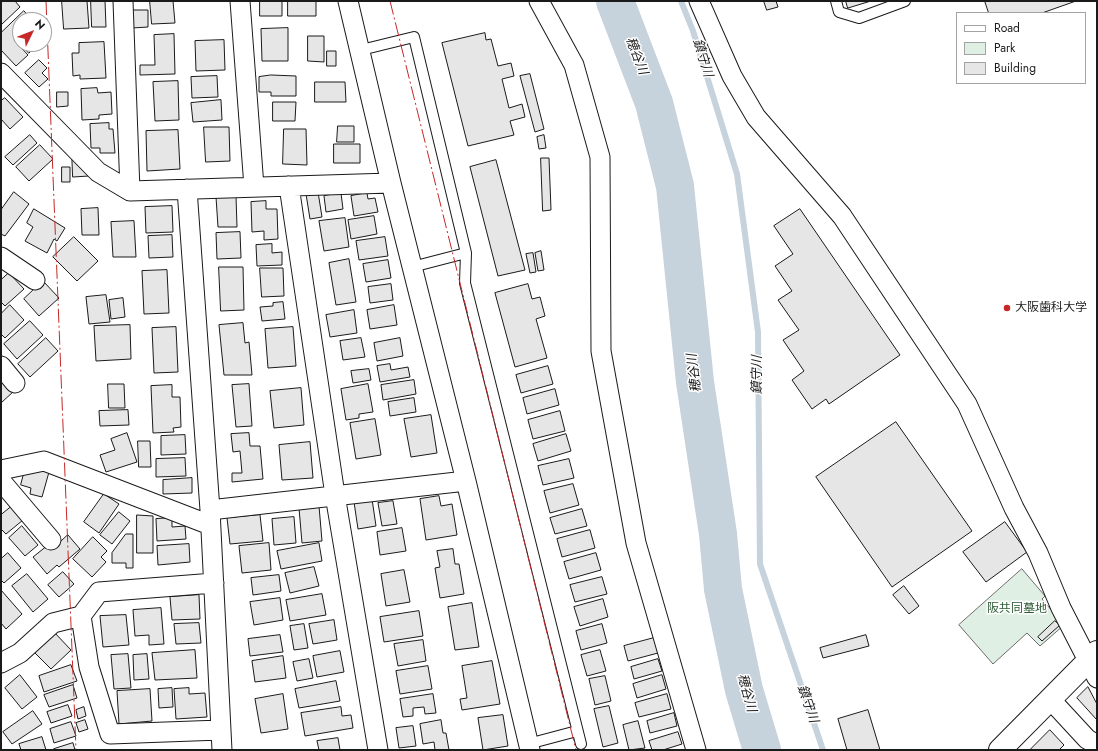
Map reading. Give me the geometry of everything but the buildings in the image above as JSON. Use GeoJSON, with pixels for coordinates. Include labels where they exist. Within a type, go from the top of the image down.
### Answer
{"type":"FeatureCollection","features":[{"type":"Feature","properties":{"kind":"street"},"geometry":{"type":"LineString","coordinates":[[123,1],[130,191]]}},
{"type":"Feature","properties":{"kind":"street"},"geometry":{"type":"LineString","coordinates":[[240,1],[254,187]]}},
{"type":"Feature","properties":{"kind":"street"},"geometry":{"type":"LineString","coordinates":[[348,1],[391,182],[466,481],[529,747]]}},
{"type":"Feature","properties":{"kind":"street"},"geometry":{"type":"LineString","coordinates":[[538,1],[574,66],[600,157],[601,351],[636,543],[696,750]]}},
{"type":"Feature","properties":{"kind":"street"},"geometry":{"type":"LineString","coordinates":[[699,1],[732,76],[756,117],[842,216],[967,404],[1014,508],[1038,553],[1061,608],[1094,664],[1050,699],[1000,750]]}},
{"type":"Feature","properties":{"kind":"street"},"geometry":{"type":"LineString","coordinates":[[1,73],[98,172],[130,191],[391,182]]}},
{"type":"Feature","properties":{"kind":"street"},"geometry":{"type":"LineString","coordinates":[[289,186],[335,495],[378,750]]}},
{"type":"Feature","properties":{"kind":"street"},"geometry":{"type":"LineString","coordinates":[[187,189],[210,518],[222,750]]}},
{"type":"Feature","properties":{"kind":"street"},"geometry":{"type":"LineString","coordinates":[[3,262],[35,280]]}},
{"type":"Feature","properties":{"kind":"street"},"geometry":{"type":"LineString","coordinates":[[1,366],[15,383]]}},
{"type":"Feature","properties":{"kind":"street"},"geometry":{"type":"LineString","coordinates":[[1,470],[44,461],[210,518],[335,495],[466,481]]}},
{"type":"Feature","properties":{"kind":"street"},"geometry":{"type":"LineString","coordinates":[[1,481],[51,540]]}},
{"type":"Feature","properties":{"kind":"street"},"geometry":{"type":"LineString","coordinates":[[1,663],[20,653],[53,623],[81,616],[99,592],[214,583]]}},
{"type":"Feature","properties":{"kind":"street"},"geometry":{"type":"LineString","coordinates":[[81,616],[89,667],[110,734],[222,730]]}},
{"type":"Feature","properties":{"kind":"street"},"geometry":{"type":"LineString","coordinates":[[1050,699],[1087,739],[1097,746]]}},
{"type":"Feature","properties":{"kind":"lane"},"geometry":{"type":"LineString","coordinates":[[836,1],[839,12],[859,18],[905,1]]}},
{"type":"Feature","properties":{"kind":"lane"},"geometry":{"type":"LineString","coordinates":[[360,50],[414,37],[466,253],[465,283],[581,744]]}},
{"type":"Feature","properties":{"kind":"lane"},"geometry":{"type":"LineString","coordinates":[[412,267],[466,253]]}},
{"type":"Feature","properties":{"kind":"lane"},"geometry":{"type":"LineString","coordinates":[[529,747],[577,731]]}},
{"type":"Feature","properties":{"kind":"green space","name":"阪共同墓地"},"geometry":{"type":"Polygon","coordinates":[[[1022,569],[1045,596],[1042,599],[1064,625],[1040,646],[1027,633],[993,664],[959,625],[1022,569]]]}},
{"type":"Feature","properties":{"kind":"waterway","name":"穂谷川"},"geometry":{"type":"LineString","coordinates":[[615,1],[654,103],[675,186],[695,382],[718,534],[723,589],[744,690],[762,750]]}},
{"type":"Feature","properties":{"kind":"waterway","name":"鎮守川"},"geometry":{"type":"LineString","coordinates":[[681,1],[693,31],[737,174],[758,332],[760,564],[823,750]]}},
{"type":"Feature","properties":{"kind":"power"},"geometry":{"type":"LineString","coordinates":[[46,1],[76,750]]}},
{"type":"Feature","properties":{"kind":"power"},"geometry":{"type":"LineString","coordinates":[[390,1],[576,750]]}},
{"type":"Feature","properties":{"kind":"place","name":"大阪歯科大学"},"geometry":{"type":"Point","coordinates":[1007,308]}}]}
